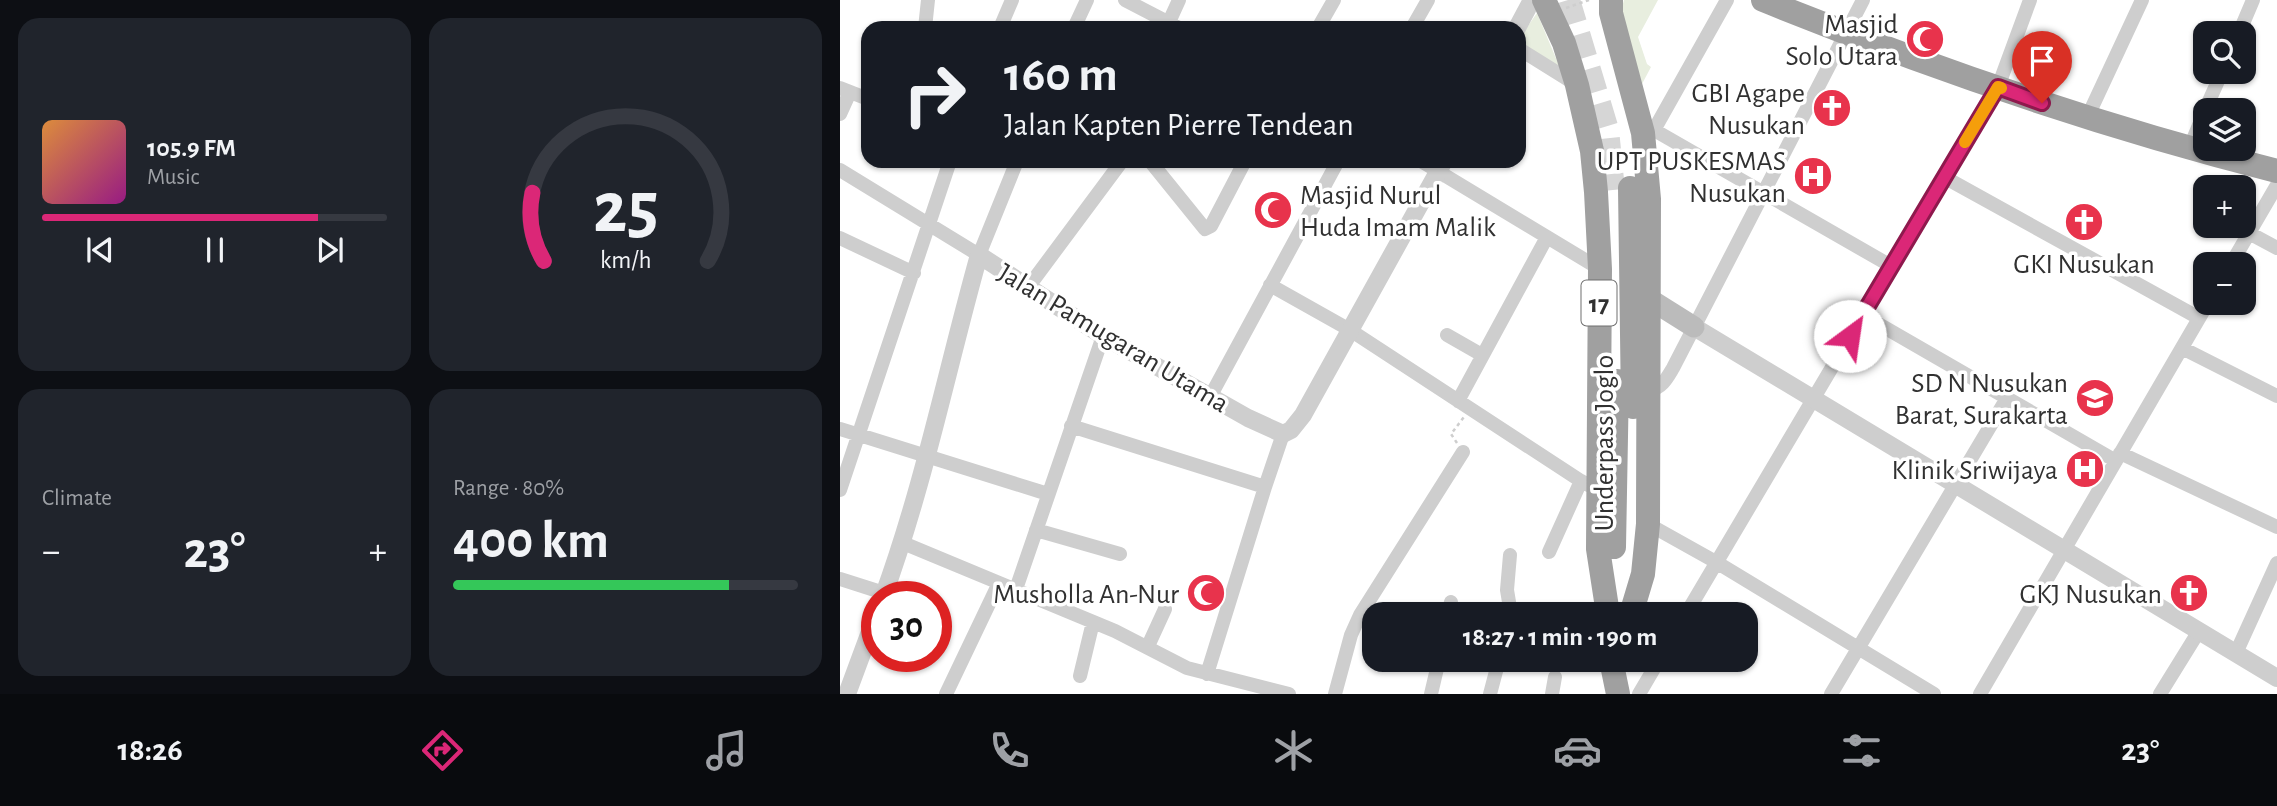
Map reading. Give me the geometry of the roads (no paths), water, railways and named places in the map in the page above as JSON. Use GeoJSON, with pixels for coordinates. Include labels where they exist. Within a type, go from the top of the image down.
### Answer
{"type":"FeatureCollection","features":[{"type":"Feature","properties":{"kind":"highway","name":"17"},"geometry":{"type":"LineString","coordinates":[[1611,0],[1611,13],[1648,131],[1651,300],[1648,524],[1643,574],[1635,602]]}},
{"type":"Feature","properties":{"kind":"highway"},"geometry":{"type":"LineString","coordinates":[[1763,0],[1846,33],[2087,118],[2189,149],[2277,171]]}},
{"type":"Feature","properties":{"kind":"highway","name":"17"},"geometry":{"type":"LineString","coordinates":[[1550,6],[1577,85],[1592,151],[1597,192],[1600,270],[1590,486],[1607,602]]}},
{"type":"Feature","properties":{"kind":"highway","name":"Underpass Joglo"},"geometry":{"type":"LineString","coordinates":[[1610,602],[1616,500],[1617,329],[1622,189],[1633,496],[1631,602]]}},
{"type":"Feature","properties":{"kind":"highway"},"geometry":{"type":"LineString","coordinates":[[1613,672],[1618,694]]}},
{"type":"Feature","properties":{"kind":"highway"},"geometry":{"type":"LineString","coordinates":[[1623,694],[1626,672]]}},
{"type":"Feature","properties":{"kind":"main road"},"geometry":{"type":"LineString","coordinates":[[1651,300],[1694,327]]}},
{"type":"Feature","properties":{"kind":"street"},"geometry":{"type":"LineString","coordinates":[[926,21],[928,0]]}},
{"type":"Feature","properties":{"kind":"street"},"geometry":{"type":"LineString","coordinates":[[1003,21],[1012,0]]}},
{"type":"Feature","properties":{"kind":"street"},"geometry":{"type":"LineString","coordinates":[[1077,21],[1087,0]]}},
{"type":"Feature","properties":{"kind":"street"},"geometry":{"type":"LineString","coordinates":[[1125,0],[1163,21]]}},
{"type":"Feature","properties":{"kind":"street"},"geometry":{"type":"LineString","coordinates":[[1173,21],[1179,0]]}},
{"type":"Feature","properties":{"kind":"street"},"geometry":{"type":"LineString","coordinates":[[1322,21],[1334,0]]}},
{"type":"Feature","properties":{"kind":"street"},"geometry":{"type":"LineString","coordinates":[[1416,21],[1428,0]]}},
{"type":"Feature","properties":{"kind":"street"},"geometry":{"type":"LineString","coordinates":[[1521,21],[1532,0]]}},
{"type":"Feature","properties":{"kind":"street"},"geometry":{"type":"LineString","coordinates":[[1727,0],[1648,131],[1763,192],[1891,266]]}},
{"type":"Feature","properties":{"kind":"street"},"geometry":{"type":"LineString","coordinates":[[1650,390],[1664,383],[1863,0]]}},
{"type":"Feature","properties":{"kind":"street"},"geometry":{"type":"LineString","coordinates":[[1693,602],[1998,87],[2030,0]]}},
{"type":"Feature","properties":{"kind":"street"},"geometry":{"type":"LineString","coordinates":[[2087,118],[2142,0]]}},
{"type":"Feature","properties":{"kind":"street"},"geometry":{"type":"LineString","coordinates":[[2244,21],[2253,0]]}},
{"type":"Feature","properties":{"kind":"street"},"geometry":{"type":"LineString","coordinates":[[1526,53],[1577,85]]}},
{"type":"Feature","properties":{"kind":"street"},"geometry":{"type":"LineString","coordinates":[[840,114],[845,90]]}},
{"type":"Feature","properties":{"kind":"street"},"geometry":{"type":"LineString","coordinates":[[2189,149],[2193,140]]}},
{"type":"Feature","properties":{"kind":"street"},"geometry":{"type":"LineString","coordinates":[[840,490],[948,168]]}},
{"type":"Feature","properties":{"kind":"street"},"geometry":{"type":"LineString","coordinates":[[840,170],[979,255],[1014,168]]}},
{"type":"Feature","properties":{"kind":"street"},"geometry":{"type":"LineString","coordinates":[[1029,286],[1117,168]]}},
{"type":"Feature","properties":{"kind":"street"},"geometry":{"type":"LineString","coordinates":[[1164,168],[1203,229],[1207,229],[1241,168]]}},
{"type":"Feature","properties":{"kind":"street"},"geometry":{"type":"LineString","coordinates":[[1210,397],[1334,168]]}},
{"type":"Feature","properties":{"kind":"street"},"geometry":{"type":"LineString","coordinates":[[1207,674],[1283,433],[1291,430],[1303,415],[1440,168]]}},
{"type":"Feature","properties":{"kind":"street"},"geometry":{"type":"LineString","coordinates":[[1444,168],[1600,270]]}},
{"type":"Feature","properties":{"kind":"street"},"geometry":{"type":"LineString","coordinates":[[1944,177],[2199,318]]}},
{"type":"Feature","properties":{"kind":"street"},"geometry":{"type":"LineString","coordinates":[[2256,221],[2277,185]]}},
{"type":"Feature","properties":{"kind":"street"},"geometry":{"type":"LineString","coordinates":[[1464,405],[1482,355],[1547,237]]}},
{"type":"Feature","properties":{"kind":"street"},"geometry":{"type":"LineString","coordinates":[[2256,237],[2277,248]]}},
{"type":"Feature","properties":{"kind":"street"},"geometry":{"type":"LineString","coordinates":[[840,238],[914,273]]}},
{"type":"Feature","properties":{"kind":"street","name":"Jalan Pamugaran Utama"},"geometry":{"type":"LineString","coordinates":[[889,581],[928,455],[979,255],[1103,336],[1267,428],[1283,433]]}},
{"type":"Feature","properties":{"kind":"street"},"geometry":{"type":"LineString","coordinates":[[1270,285],[1350,330],[1590,486],[1549,552]]}},
{"type":"Feature","properties":{"kind":"street"},"geometry":{"type":"LineString","coordinates":[[1863,315],[2007,398],[2118,457],[2277,527]]}},
{"type":"Feature","properties":{"kind":"street"},"geometry":{"type":"LineString","coordinates":[[1980,694],[2201,315]]}},
{"type":"Feature","properties":{"kind":"street"},"geometry":{"type":"LineString","coordinates":[[1694,327],[2277,678]]}},
{"type":"Feature","properties":{"kind":"street"},"geometry":{"type":"LineString","coordinates":[[1447,335],[1482,355]]}},
{"type":"Feature","properties":{"kind":"street"},"geometry":{"type":"LineString","coordinates":[[1016,589],[1103,336]]}},
{"type":"Feature","properties":{"kind":"street"},"geometry":{"type":"LineString","coordinates":[[2182,348],[2277,396]]}},
{"type":"Feature","properties":{"kind":"street"},"geometry":{"type":"LineString","coordinates":[[1831,694],[2007,398]]}},
{"type":"Feature","properties":{"kind":"street"},"geometry":{"type":"LineString","coordinates":[[1071,426],[1265,487]]}},
{"type":"Feature","properties":{"kind":"street"},"geometry":{"type":"LineString","coordinates":[[840,429],[1048,494]]}},
{"type":"Feature","properties":{"kind":"street"},"geometry":{"type":"LineString","coordinates":[[1335,694],[1351,635],[1360,615],[1463,452]]}},
{"type":"Feature","properties":{"kind":"street"},"geometry":{"type":"LineString","coordinates":[[1648,524],[1934,694]]}},
{"type":"Feature","properties":{"kind":"street"},"geometry":{"type":"LineString","coordinates":[[1036,530],[1120,554]]}},
{"type":"Feature","properties":{"kind":"street"},"geometry":{"type":"LineString","coordinates":[[903,543],[1148,646],[1187,667],[1253,690],[1286,694]]}},
{"type":"Feature","properties":{"kind":"street"},"geometry":{"type":"LineString","coordinates":[[1509,602],[1507,590],[1510,555]]}},
{"type":"Feature","properties":{"kind":"street"},"geometry":{"type":"LineString","coordinates":[[2236,653],[2277,564]]}},
{"type":"Feature","properties":{"kind":"street"},"geometry":{"type":"LineString","coordinates":[[840,579],[861,587]]}},
{"type":"Feature","properties":{"kind":"street"},"geometry":{"type":"LineString","coordinates":[[946,694],[999,583]]}},
{"type":"Feature","properties":{"kind":"street"},"geometry":{"type":"LineString","coordinates":[[1148,646],[1165,609]]}},
{"type":"Feature","properties":{"kind":"street"},"geometry":{"type":"LineString","coordinates":[[1080,676],[1093,622]]}},
{"type":"Feature","properties":{"kind":"street"},"geometry":{"type":"LineString","coordinates":[[2160,694],[2199,631]]}},
{"type":"Feature","properties":{"kind":"street"},"geometry":{"type":"LineString","coordinates":[[847,694],[861,656]]}},
{"type":"Feature","properties":{"kind":"street"},"geometry":{"type":"LineString","coordinates":[[1432,694],[1437,672]]}},
{"type":"Feature","properties":{"kind":"street"},"geometry":{"type":"LineString","coordinates":[[1490,694],[1496,672]]}},
{"type":"Feature","properties":{"kind":"street"},"geometry":{"type":"LineString","coordinates":[[1639,694],[1652,672]]}},
{"type":"Feature","properties":{"kind":"street"},"geometry":{"type":"LineString","coordinates":[[1552,694],[1555,677]]}},
{"type":"Feature","properties":{"kind":"tunnel"},"geometry":{"type":"LineString","coordinates":[[1568,0],[1607,130],[1613,190]]}},
{"type":"Feature","properties":{"kind":"place","name":"Masjid Solo Utara"},"geometry":{"type":"Point","coordinates":[1925,39]}},
{"type":"Feature","properties":{"kind":"place","name":"GBI Agape Nusukan"},"geometry":{"type":"Point","coordinates":[1832,108]}},
{"type":"Feature","properties":{"kind":"place","name":"UPT PUSKESMAS Nusukan"},"geometry":{"type":"Point","coordinates":[1813,176]}},
{"type":"Feature","properties":{"kind":"place","name":"Masjid Nurul Huda Imam Malik"},"geometry":{"type":"Point","coordinates":[1273,210]}},
{"type":"Feature","properties":{"kind":"place","name":"GKI Nusukan"},"geometry":{"type":"Point","coordinates":[2084,222]}},
{"type":"Feature","properties":{"kind":"place","name":"SD N Nusukan Barat, Surakarta"},"geometry":{"type":"Point","coordinates":[2095,398]}},
{"type":"Feature","properties":{"kind":"place","name":"Klinik Sriwijaya"},"geometry":{"type":"Point","coordinates":[2085,469]}},
{"type":"Feature","properties":{"kind":"place","name":"Musholla An-Nur"},"geometry":{"type":"Point","coordinates":[1206,593]}},
{"type":"Feature","properties":{"kind":"place","name":"GKJ Nusukan"},"geometry":{"type":"Point","coordinates":[2189,593]}}]}
